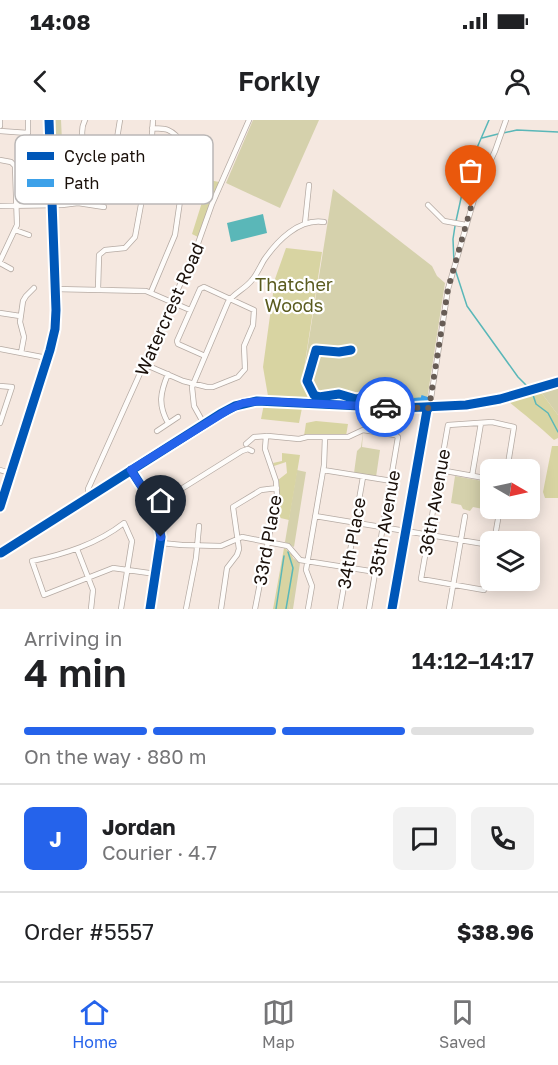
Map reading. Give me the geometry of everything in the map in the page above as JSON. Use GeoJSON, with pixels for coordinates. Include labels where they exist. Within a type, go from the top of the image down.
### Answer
{"type":"FeatureCollection","features":[{"type":"Feature","properties":{"kind":"main road"},"geometry":{"type":"LineString","coordinates":[[49,120],[49,135]]}},
{"type":"Feature","properties":{"kind":"main road"},"geometry":{"type":"LineString","coordinates":[[0,507],[55,329],[51,205]]}},
{"type":"Feature","properties":{"kind":"street"},"geometry":{"type":"LineString","coordinates":[[0,120],[0,126]]}},
{"type":"Feature","properties":{"kind":"street"},"geometry":{"type":"LineString","coordinates":[[0,131],[28,134],[28,120]]}},
{"type":"Feature","properties":{"kind":"street"},"geometry":{"type":"LineString","coordinates":[[82,135],[81,128],[85,120]]}},
{"type":"Feature","properties":{"kind":"street"},"geometry":{"type":"LineString","coordinates":[[118,135],[120,120]]}},
{"type":"Feature","properties":{"kind":"street"},"geometry":{"type":"LineString","coordinates":[[152,135],[153,120]]}},
{"type":"Feature","properties":{"kind":"street","name":"Watercrest Road"},"geometry":{"type":"LineString","coordinates":[[213,202],[249,120]]}},
{"type":"Feature","properties":{"kind":"street"},"geometry":{"type":"LineString","coordinates":[[394,609],[448,289],[480,180],[495,151],[506,120]]}},
{"type":"Feature","properties":{"kind":"street"},"geometry":{"type":"LineString","coordinates":[[153,128],[166,129],[175,135]]}},
{"type":"Feature","properties":{"kind":"street"},"geometry":{"type":"LineString","coordinates":[[0,160],[14,164],[15,178]]}},
{"type":"Feature","properties":{"kind":"street"},"geometry":{"type":"LineString","coordinates":[[305,223],[309,185]]}},
{"type":"Feature","properties":{"kind":"street"},"geometry":{"type":"LineString","coordinates":[[0,206],[64,204]]}},
{"type":"Feature","properties":{"kind":"street"},"geometry":{"type":"LineString","coordinates":[[84,204],[104,207]]}},
{"type":"Feature","properties":{"kind":"street"},"geometry":{"type":"LineString","coordinates":[[98,289],[99,255],[105,250],[125,248],[132,243],[142,204]]}},
{"type":"Feature","properties":{"kind":"street"},"geometry":{"type":"LineString","coordinates":[[151,292],[175,235],[180,204]]}},
{"type":"Feature","properties":{"kind":"street","name":"Watercrest Road"},"geometry":{"type":"LineString","coordinates":[[88,497],[88,489],[202,235],[212,204]]}},
{"type":"Feature","properties":{"kind":"street"},"geometry":{"type":"LineString","coordinates":[[10,269],[0,262],[3,249],[15,230],[17,205]]}},
{"type":"Feature","properties":{"kind":"street"},"geometry":{"type":"LineString","coordinates":[[428,205],[444,221],[466,225]]}},
{"type":"Feature","properties":{"kind":"street"},"geometry":{"type":"LineString","coordinates":[[204,424],[192,401],[192,384],[230,298],[251,282],[266,257],[288,233],[305,223],[317,220],[324,222]]}},
{"type":"Feature","properties":{"kind":"street"},"geometry":{"type":"LineString","coordinates":[[15,230],[29,235]]}},
{"type":"Feature","properties":{"kind":"street"},"geometry":{"type":"LineString","coordinates":[[144,364],[192,384],[213,387],[238,377],[243,372],[244,346],[253,325],[255,312],[252,308],[202,287],[177,343],[205,356]]}},
{"type":"Feature","properties":{"kind":"street"},"geometry":{"type":"LineString","coordinates":[[21,353],[24,337],[20,322],[24,298],[34,288]]}},
{"type":"Feature","properties":{"kind":"street"},"geometry":{"type":"LineString","coordinates":[[55,289],[151,292],[190,310]]}},
{"type":"Feature","properties":{"kind":"street"},"geometry":{"type":"LineString","coordinates":[[0,313],[21,316]]}},
{"type":"Feature","properties":{"kind":"street"},"geometry":{"type":"LineString","coordinates":[[0,349],[47,358]]}},
{"type":"Feature","properties":{"kind":"street"},"geometry":{"type":"LineString","coordinates":[[168,374],[161,391],[160,403],[168,423]]}},
{"type":"Feature","properties":{"kind":"street"},"geometry":{"type":"LineString","coordinates":[[0,553],[235,406],[256,401],[429,408],[492,401],[558,382]]}},
{"type":"Feature","properties":{"kind":"street"},"geometry":{"type":"LineString","coordinates":[[0,386],[12,387],[0,423]]}},
{"type":"Feature","properties":{"kind":"street"},"geometry":{"type":"LineString","coordinates":[[157,431],[178,417]]}},
{"type":"Feature","properties":{"kind":"street"},"geometry":{"type":"LineString","coordinates":[[472,476],[481,423],[496,423],[514,427],[509,459]]}},
{"type":"Feature","properties":{"kind":"street","name":"36th Avenue"},"geometry":{"type":"LineString","coordinates":[[453,585],[421,579],[448,425],[481,423]]}},
{"type":"Feature","properties":{"kind":"street","name":"35th Avenue"},"geometry":{"type":"LineString","coordinates":[[325,437],[349,437],[364,430],[398,437],[369,609]]}},
{"type":"Feature","properties":{"kind":"street","name":"33rd Place"},"geometry":{"type":"LineString","coordinates":[[255,609],[277,488],[265,448],[266,436]]}},
{"type":"Feature","properties":{"kind":"street"},"geometry":{"type":"LineString","coordinates":[[246,444],[254,437],[299,439],[325,437],[323,470],[306,574],[312,586],[308,608],[315,609]]}},
{"type":"Feature","properties":{"kind":"street"},"geometry":{"type":"LineString","coordinates":[[149,498],[178,491],[244,450],[252,451]]}},
{"type":"Feature","properties":{"kind":"street"},"geometry":{"type":"LineString","coordinates":[[0,470],[10,473]]}},
{"type":"Feature","properties":{"kind":"street"},"geometry":{"type":"LineString","coordinates":[[131,470],[157,513],[161,543],[150,609]]}},
{"type":"Feature","properties":{"kind":"street"},"geometry":{"type":"LineString","coordinates":[[323,470],[392,481]]}},
{"type":"Feature","properties":{"kind":"street"},"geometry":{"type":"LineString","coordinates":[[440,470],[480,477]]}},
{"type":"Feature","properties":{"kind":"street","name":"34th Place"},"geometry":{"type":"LineString","coordinates":[[340,609],[363,477]]}},
{"type":"Feature","properties":{"kind":"street"},"geometry":{"type":"LineString","coordinates":[[221,609],[227,568],[238,552],[233,507],[261,490],[277,488]]}},
{"type":"Feature","properties":{"kind":"street"},"geometry":{"type":"LineString","coordinates":[[315,516],[480,543]]}},
{"type":"Feature","properties":{"kind":"street"},"geometry":{"type":"LineString","coordinates":[[449,609],[465,516]]}},
{"type":"Feature","properties":{"kind":"street"},"geometry":{"type":"LineString","coordinates":[[121,609],[127,570],[132,541],[124,523],[96,541],[77,549],[54,557],[32,561],[44,595],[110,569],[127,570],[156,574]]}},
{"type":"Feature","properties":{"kind":"street"},"geometry":{"type":"LineString","coordinates":[[186,609],[199,526]]}},
{"type":"Feature","properties":{"kind":"street"},"geometry":{"type":"LineString","coordinates":[[161,543],[182,546],[221,546],[237,538],[268,542],[288,546],[298,559],[375,572]]}},
{"type":"Feature","properties":{"kind":"street"},"geometry":{"type":"LineString","coordinates":[[77,549],[94,593],[92,609]]}},
{"type":"Feature","properties":{"kind":"street"},"geometry":{"type":"LineString","coordinates":[[453,585],[480,589]]}},
{"type":"Feature","properties":{"kind":"shaded area"},"geometry":{"type":"Polygon","coordinates":[[[54,120],[61,120],[62,135],[55,135],[54,120]]]}},
{"type":"Feature","properties":{"kind":"shaded area"},"geometry":{"type":"Polygon","coordinates":[[[253,120],[319,120],[280,208],[226,183],[253,120]]]}},
{"type":"Feature","properties":{"kind":"shaded area"},"geometry":{"type":"Polygon","coordinates":[[[333,189],[432,266],[437,276],[445,283],[427,400],[424,405],[309,402],[309,388],[305,379],[308,371],[304,370],[333,189]]]}},
{"type":"Feature","properties":{"kind":"shaded area"},"geometry":{"type":"Polygon","coordinates":[[[558,385],[558,415],[540,391],[558,385]]]}},
{"type":"Feature","properties":{"kind":"shaded area"},"geometry":{"type":"Polygon","coordinates":[[[363,432],[362,447],[380,450],[376,477],[354,473],[363,432]]]}},
{"type":"Feature","properties":{"kind":"shaded area"},"geometry":{"type":"Polygon","coordinates":[[[297,470],[306,472],[294,547],[285,542],[297,470]]]}},
{"type":"Feature","properties":{"kind":"shaded area"},"geometry":{"type":"Polygon","coordinates":[[[455,476],[480,481],[480,508],[473,507],[470,511],[463,509],[461,505],[451,503],[455,476]]]}},
{"type":"Feature","properties":{"kind":"shaded area"},"geometry":{"type":"Polygon","coordinates":[[[293,558],[300,563],[293,609],[289,609],[295,567],[293,558]]]}},
{"type":"Feature","properties":{"kind":"green space"},"geometry":{"type":"Polygon","coordinates":[[[213,181],[219,182],[213,198],[213,181]]]}},
{"type":"Feature","properties":{"kind":"green space"},"geometry":{"type":"Polygon","coordinates":[[[201,204],[211,204],[198,237],[192,234],[201,204]]]}},
{"type":"Feature","properties":{"kind":"green space","name":"Thatcher Woods"},"geometry":{"type":"Polygon","coordinates":[[[286,248],[322,252],[304,369],[308,370],[305,379],[309,388],[309,402],[268,396],[263,367],[275,279],[286,248]]]}},
{"type":"Feature","properties":{"kind":"green space"},"geometry":{"type":"Polygon","coordinates":[[[540,391],[558,415],[558,438],[554,440],[509,402],[540,391]]]}},
{"type":"Feature","properties":{"kind":"green space"},"geometry":{"type":"Polygon","coordinates":[[[264,404],[302,408],[299,423],[261,419],[264,404]]]}},
{"type":"Feature","properties":{"kind":"green space"},"geometry":{"type":"Polygon","coordinates":[[[316,421],[348,424],[346,436],[304,436],[306,423],[316,421]]]}},
{"type":"Feature","properties":{"kind":"green space"},"geometry":{"type":"Polygon","coordinates":[[[552,446],[558,446],[558,498],[545,498],[543,492],[552,446]]]}},
{"type":"Feature","properties":{"kind":"green space"},"geometry":{"type":"Polygon","coordinates":[[[282,453],[300,455],[289,520],[276,517],[279,497],[278,480],[287,473],[286,462],[274,466],[273,463],[282,461],[282,453]]]}},
{"type":"Feature","properties":{"kind":"green space"},"geometry":{"type":"Polygon","coordinates":[[[284,548],[294,559],[294,585],[289,609],[273,609],[284,548]]]}},
{"type":"Feature","properties":{"kind":"water"},"geometry":{"type":"Polygon","coordinates":[[[263,214],[267,233],[231,242],[227,223],[263,214]]]}},
{"type":"Feature","properties":{"kind":"waterway"},"geometry":{"type":"LineString","coordinates":[[456,221],[467,171],[489,120]]}},
{"type":"Feature","properties":{"kind":"waterway"},"geometry":{"type":"LineString","coordinates":[[503,133],[517,130],[558,132]]}},
{"type":"Feature","properties":{"kind":"waterway"},"geometry":{"type":"LineString","coordinates":[[482,138],[498,134]]}},
{"type":"Feature","properties":{"kind":"waterway"},"geometry":{"type":"LineString","coordinates":[[454,263],[455,226]]}},
{"type":"Feature","properties":{"kind":"waterway"},"geometry":{"type":"LineString","coordinates":[[455,269],[467,306],[518,377],[529,388]]}},
{"type":"Feature","properties":{"kind":"waterway"},"geometry":{"type":"LineString","coordinates":[[532,392],[536,404],[548,413],[558,432]]}},
{"type":"Feature","properties":{"kind":"waterway"},"geometry":{"type":"LineString","coordinates":[[286,609],[293,568],[288,552]]}},
{"type":"Feature","properties":{"kind":"waterway"},"geometry":{"type":"LineString","coordinates":[[276,609],[284,556]]}},
{"type":"Feature","properties":{"kind":"marked path"},"geometry":{"type":"LineString","coordinates":[[414,402],[424,401],[427,391]]}},
{"type":"Feature","properties":{"kind":"cycle path"},"geometry":{"type":"LineString","coordinates":[[49,120],[50,135]]}},
{"type":"Feature","properties":{"kind":"cycle path"},"geometry":{"type":"LineString","coordinates":[[0,507],[55,329],[52,204]]}},
{"type":"Feature","properties":{"kind":"cycle path"},"geometry":{"type":"LineString","coordinates":[[351,350],[339,352],[316,350],[307,381],[314,395],[319,397],[339,394],[356,399],[367,397]]}},
{"type":"Feature","properties":{"kind":"cycle path"},"geometry":{"type":"LineString","coordinates":[[1,553],[235,406],[257,401],[402,408],[466,405],[500,399],[558,382]]}},
{"type":"Feature","properties":{"kind":"cycle path"},"geometry":{"type":"LineString","coordinates":[[392,609],[429,408]]}},
{"type":"Feature","properties":{"kind":"cycle path"},"geometry":{"type":"LineString","coordinates":[[131,470],[155,507],[161,537],[150,609]]}},
{"type":"Feature","properties":{"kind":"way so far"},"geometry":{"type":"LineString","coordinates":[[385,407],[429,408],[448,289],[471,207]]}},
{"type":"Feature","properties":{"kind":"route"},"geometry":{"type":"LineString","coordinates":[[161,537],[156,510],[131,470],[228,410],[243,403],[261,401],[385,407]]}}]}
